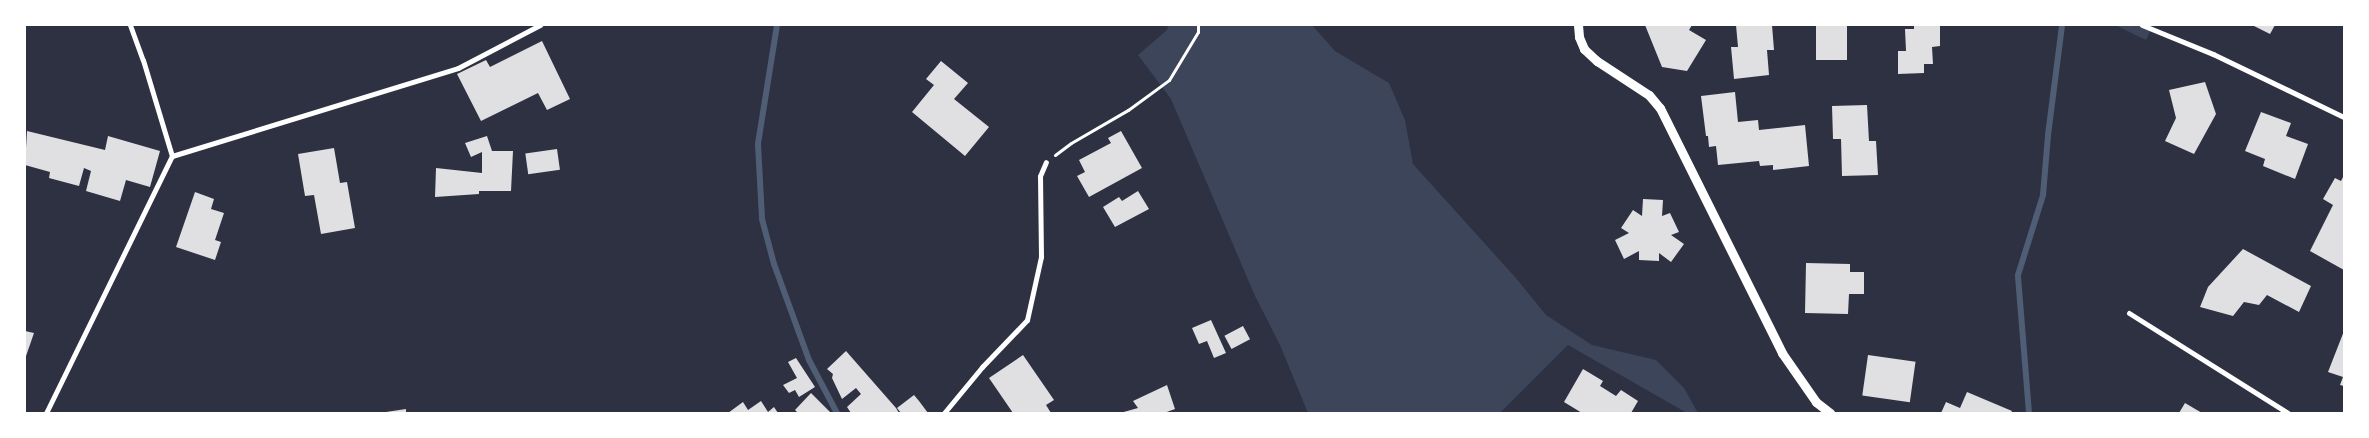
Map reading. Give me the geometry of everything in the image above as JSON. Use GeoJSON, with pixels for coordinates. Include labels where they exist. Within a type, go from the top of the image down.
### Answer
{"type":"FeatureCollection","features":[{"type":"Feature","properties":{"kind":"street"},"geometry":{"type":"LineString","coordinates":[[46,413],[172,156],[143,60],[130,25]]}},
{"type":"Feature","properties":{"kind":"street"},"geometry":{"type":"LineString","coordinates":[[172,156],[458,68],[540,25]]}},
{"type":"Feature","properties":{"kind":"street"},"geometry":{"type":"LineString","coordinates":[[1578,25],[1584,49],[1596,61],[1649,95],[1660,108],[1782,353],[1816,402],[1830,413]]}},
{"type":"Feature","properties":{"kind":"street"},"geometry":{"type":"LineString","coordinates":[[2142,25],[2213,54],[2344,117]]}},
{"type":"Feature","properties":{"kind":"street"},"geometry":{"type":"LineString","coordinates":[[944,413],[982,367],[1027,320],[1041,257],[1040,176],[1046,162]]}},
{"type":"Feature","properties":{"kind":"street"},"geometry":{"type":"LineString","coordinates":[[2129,313],[2288,413]]}},
{"type":"Feature","properties":{"kind":"path"},"geometry":{"type":"LineString","coordinates":[[1046,162],[1071,142],[1128,110],[1169,80],[1198,32],[1198,25]]}},
{"type":"Feature","properties":{"kind":"shaded area"},"geometry":{"type":"Polygon","coordinates":[[[1168,25],[1312,25],[1335,51],[1389,83],[1405,120],[1413,164],[1515,277],[1546,315],[1592,345],[1656,360],[1684,388],[1698,413],[1687,413],[1568,345],[1500,413],[1308,413],[1280,345],[1255,296],[1171,99],[1138,55],[1167,30],[1168,25]]]}},
{"type":"Feature","properties":{"kind":"shaded area"},"geometry":{"type":"Polygon","coordinates":[[[2115,25],[2153,25],[2146,40],[2115,25]]]}},
{"type":"Feature","properties":{"kind":"building"},"geometry":{"type":"Polygon","coordinates":[[[1645,25],[1692,25],[1689,30],[1706,40],[1687,71],[1662,67],[1645,25]]]}},
{"type":"Feature","properties":{"kind":"building"},"geometry":{"type":"Polygon","coordinates":[[[1736,25],[1772,25],[1774,50],[1767,50],[1769,75],[1734,79],[1731,47],[1738,47],[1736,25]]]}},
{"type":"Feature","properties":{"kind":"building"},"geometry":{"type":"Polygon","coordinates":[[[1816,25],[1847,25],[1847,60],[1816,60],[1816,25]]]}},
{"type":"Feature","properties":{"kind":"building"},"geometry":{"type":"Polygon","coordinates":[[[1914,25],[1940,25],[1940,46],[1932,47],[1933,64],[1924,64],[1924,73],[1898,74],[1898,51],[1906,51],[1905,29],[1914,29],[1914,25]]]}},
{"type":"Feature","properties":{"kind":"building"},"geometry":{"type":"Polygon","coordinates":[[[2252,25],[2275,25],[2270,34],[2252,25]]]}},
{"type":"Feature","properties":{"kind":"building"},"geometry":{"type":"Polygon","coordinates":[[[542,41],[570,99],[547,110],[538,93],[481,121],[457,74],[486,60],[490,67],[542,41]]]}},
{"type":"Feature","properties":{"kind":"building"},"geometry":{"type":"Polygon","coordinates":[[[941,61],[968,83],[954,99],[989,127],[965,156],[912,112],[934,85],[926,79],[941,61]]]}},
{"type":"Feature","properties":{"kind":"building"},"geometry":{"type":"Polygon","coordinates":[[[2205,82],[2216,114],[2194,154],[2165,141],[2176,118],[2169,90],[2205,82]]]}},
{"type":"Feature","properties":{"kind":"building"},"geometry":{"type":"Polygon","coordinates":[[[1735,92],[1738,122],[1758,120],[1759,130],[1805,125],[1809,166],[1773,170],[1773,165],[1760,166],[1759,161],[1718,165],[1716,146],[1709,147],[1708,136],[1706,136],[1701,96],[1735,92]]]}},
{"type":"Feature","properties":{"kind":"building"},"geometry":{"type":"Polygon","coordinates":[[[1867,105],[1869,141],[1876,141],[1878,175],[1842,176],[1841,139],[1833,139],[1832,106],[1867,105]]]}},
{"type":"Feature","properties":{"kind":"building"},"geometry":{"type":"Polygon","coordinates":[[[2261,112],[2291,123],[2286,136],[2308,144],[2295,179],[2263,166],[2265,159],[2245,151],[2261,112]]]}},
{"type":"Feature","properties":{"kind":"building"},"geometry":{"type":"Polygon","coordinates":[[[27,131],[105,150],[108,136],[160,151],[150,187],[126,180],[120,201],[86,191],[91,171],[84,168],[79,186],[49,178],[50,172],[25,165],[27,131]]]}},
{"type":"Feature","properties":{"kind":"building"},"geometry":{"type":"Polygon","coordinates":[[[1121,131],[1142,168],[1089,197],[1077,176],[1085,172],[1079,160],[1111,143],[1108,138],[1121,131]]]}},
{"type":"Feature","properties":{"kind":"building"},"geometry":{"type":"Polygon","coordinates":[[[487,136],[492,151],[513,151],[511,191],[479,191],[479,194],[435,197],[436,168],[482,173],[482,152],[471,157],[465,143],[487,136]]]}},
{"type":"Feature","properties":{"kind":"building"},"geometry":{"type":"Polygon","coordinates":[[[334,148],[340,183],[347,182],[355,228],[321,234],[314,195],[305,196],[298,154],[334,148]]]}},
{"type":"Feature","properties":{"kind":"building"},"geometry":{"type":"Polygon","coordinates":[[[557,149],[560,170],[528,174],[525,153],[557,149]]]}},
{"type":"Feature","properties":{"kind":"building"},"geometry":{"type":"Polygon","coordinates":[[[2344,175],[2344,270],[2310,251],[2333,205],[2323,199],[2335,178],[2341,181],[2344,175]]]}},
{"type":"Feature","properties":{"kind":"building"},"geometry":{"type":"Polygon","coordinates":[[[1138,191],[1149,209],[1115,227],[1103,207],[1119,197],[1122,201],[1138,191]]]}},
{"type":"Feature","properties":{"kind":"building"},"geometry":{"type":"Polygon","coordinates":[[[195,192],[214,199],[211,209],[224,213],[215,240],[221,242],[215,260],[176,247],[195,192]]]}},
{"type":"Feature","properties":{"kind":"building"},"geometry":{"type":"Polygon","coordinates":[[[1643,199],[1663,200],[1662,216],[1670,213],[1679,232],[1671,235],[1684,244],[1671,262],[1659,253],[1659,261],[1639,260],[1639,251],[1624,259],[1615,240],[1629,233],[1621,228],[1633,210],[1642,216],[1643,199]]]}},
{"type":"Feature","properties":{"kind":"building"},"geometry":{"type":"Polygon","coordinates":[[[2243,249],[2311,286],[2299,312],[2267,295],[2259,305],[2244,302],[2233,316],[2200,307],[2208,287],[2243,249]]]}},
{"type":"Feature","properties":{"kind":"building"},"geometry":{"type":"Polygon","coordinates":[[[1806,263],[1850,264],[1850,272],[1864,272],[1864,294],[1849,294],[1848,314],[1805,313],[1806,263]]]}},
{"type":"Feature","properties":{"kind":"building"},"geometry":{"type":"Polygon","coordinates":[[[1211,320],[1226,353],[1214,358],[1207,341],[1199,344],[1192,328],[1211,320]]]}},
{"type":"Feature","properties":{"kind":"building"},"geometry":{"type":"Polygon","coordinates":[[[1243,326],[1250,339],[1232,349],[1224,336],[1243,326]]]}},
{"type":"Feature","properties":{"kind":"building"},"geometry":{"type":"Polygon","coordinates":[[[25,331],[34,333],[25,359],[25,331]]]}},
{"type":"Feature","properties":{"kind":"building"},"geometry":{"type":"Polygon","coordinates":[[[2344,331],[2344,386],[2340,385],[2343,377],[2328,372],[2344,331]]]}},
{"type":"Feature","properties":{"kind":"building"},"geometry":{"type":"Polygon","coordinates":[[[846,351],[899,413],[851,413],[847,407],[861,394],[856,388],[842,399],[832,378],[833,374],[827,369],[846,351]]]}},
{"type":"Feature","properties":{"kind":"building"},"geometry":{"type":"Polygon","coordinates":[[[1023,355],[1054,400],[1046,405],[1051,413],[1013,413],[989,378],[1023,355]]]}},
{"type":"Feature","properties":{"kind":"building"},"geometry":{"type":"Polygon","coordinates":[[[1868,355],[1916,362],[1910,402],[1862,396],[1868,355]]]}},
{"type":"Feature","properties":{"kind":"building"},"geometry":{"type":"Polygon","coordinates":[[[796,358],[815,387],[799,397],[795,390],[789,393],[783,385],[797,378],[788,362],[796,358]]]}},
{"type":"Feature","properties":{"kind":"building"},"geometry":{"type":"Polygon","coordinates":[[[1583,369],[1603,381],[1600,386],[1616,396],[1621,390],[1638,401],[1631,413],[1582,413],[1564,402],[1583,369]]]}},
{"type":"Feature","properties":{"kind":"building"},"geometry":{"type":"Polygon","coordinates":[[[1167,385],[1175,409],[1164,413],[1120,413],[1138,408],[1133,401],[1167,385]]]}},
{"type":"Feature","properties":{"kind":"building"},"geometry":{"type":"Polygon","coordinates":[[[1967,392],[2012,411],[2011,413],[1941,413],[1946,402],[1960,408],[1967,392]]]}},
{"type":"Feature","properties":{"kind":"building"},"geometry":{"type":"Polygon","coordinates":[[[811,393],[831,413],[798,413],[795,410],[811,393]]]}},
{"type":"Feature","properties":{"kind":"building"},"geometry":{"type":"Polygon","coordinates":[[[914,395],[928,413],[901,413],[897,408],[914,395]]]}},
{"type":"Feature","properties":{"kind":"building"},"geometry":{"type":"Polygon","coordinates":[[[761,401],[768,412],[774,407],[778,413],[728,413],[743,402],[748,410],[761,401]]]}},
{"type":"Feature","properties":{"kind":"building"},"geometry":{"type":"Polygon","coordinates":[[[2185,403],[2202,413],[2179,413],[2185,403]]]}},
{"type":"Feature","properties":{"kind":"building"},"geometry":{"type":"Polygon","coordinates":[[[406,409],[406,413],[386,413],[386,412],[406,409]]]}},
{"type":"Feature","properties":{"kind":"waterway"},"geometry":{"type":"LineString","coordinates":[[777,25],[758,144],[762,219],[774,264],[809,360],[837,413]]}},
{"type":"Feature","properties":{"kind":"waterway"},"geometry":{"type":"LineString","coordinates":[[2029,413],[2018,275],[2043,195],[2048,135],[2062,25]]}}]}
